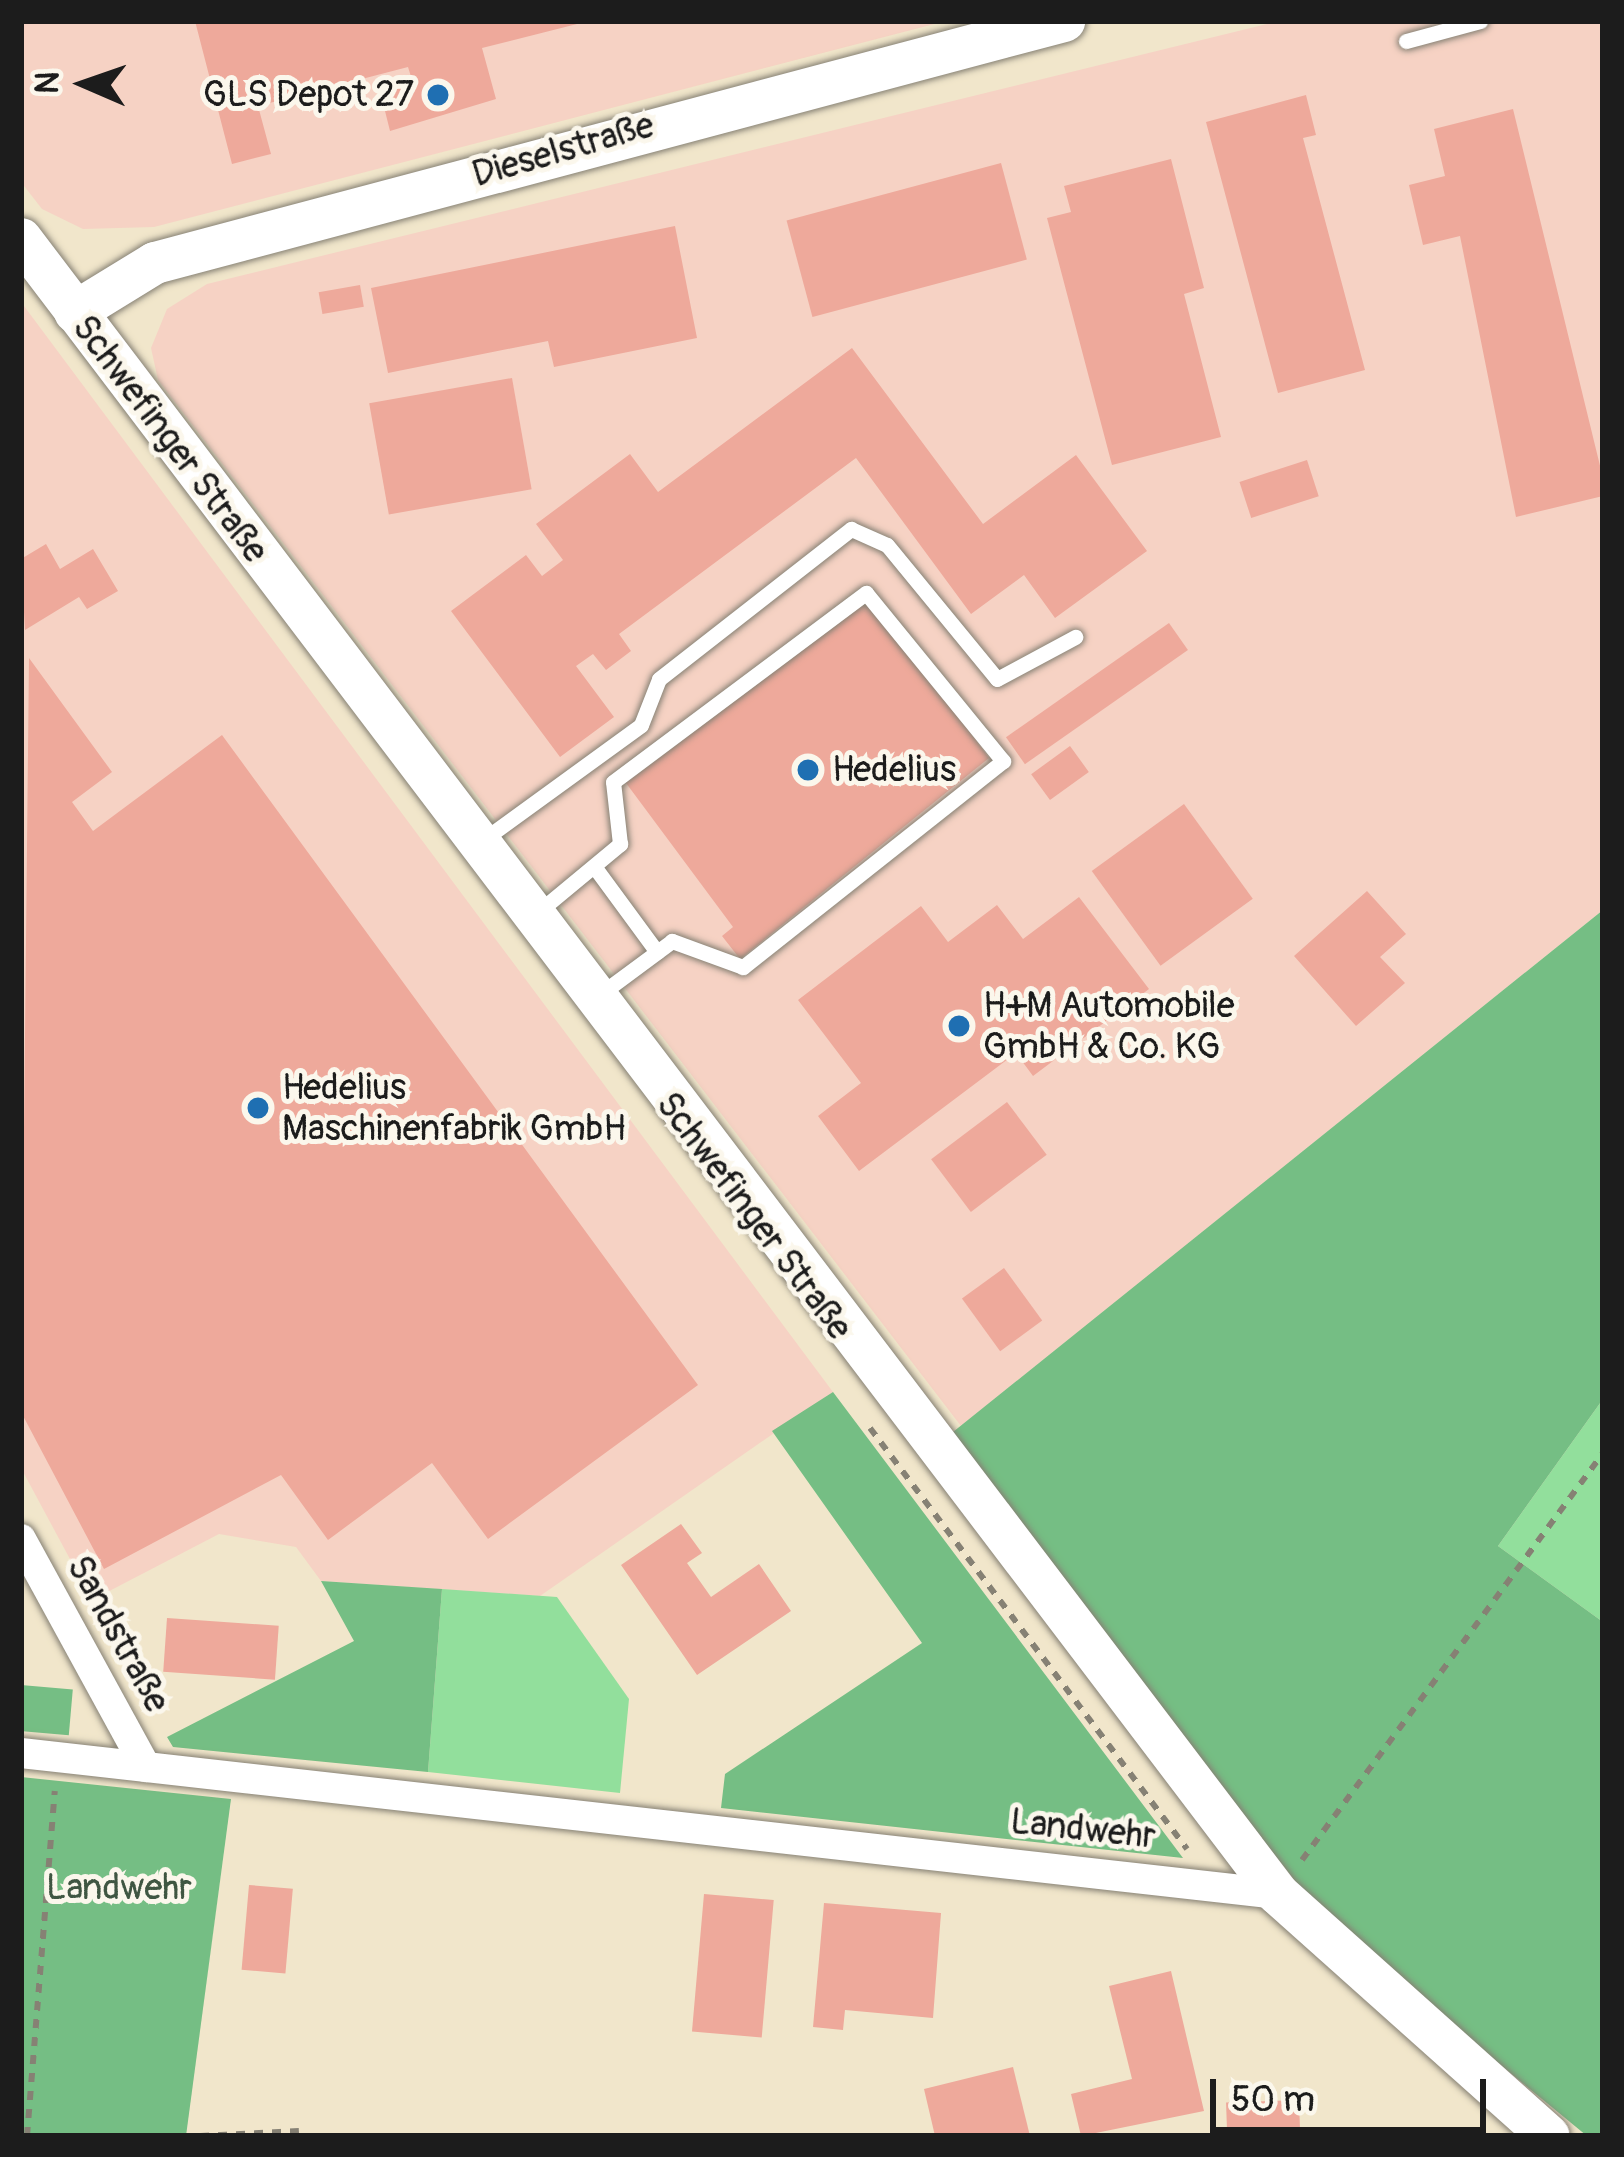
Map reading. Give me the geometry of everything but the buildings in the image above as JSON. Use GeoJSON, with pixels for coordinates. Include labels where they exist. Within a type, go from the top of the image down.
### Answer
{"type":"FeatureCollection","features":[{"type":"Feature","properties":{"kind":"street","name":"Dieselstraße"},"geometry":{"type":"LineString","coordinates":[[75,312],[155,263],[1064,21]]}},
{"type":"Feature","properties":{"kind":"street","name":"Schwefinger Straße"},"geometry":{"type":"LineString","coordinates":[[21,239],[592,1000],[1278,1894],[1549,2136]]}},
{"type":"Feature","properties":{"kind":"street","name":"Sandstraße"},"geometry":{"type":"LineString","coordinates":[[21,1539],[146,1767]]}},
{"type":"Feature","properties":{"kind":"street","name":"Landwehr"},"geometry":{"type":"LineString","coordinates":[[21,1754],[1278,1894]]}},
{"type":"Feature","properties":{"kind":"lane"},"geometry":{"type":"LineString","coordinates":[[1406,41],[1480,21]]}},
{"type":"Feature","properties":{"kind":"lane"},"geometry":{"type":"LineString","coordinates":[[476,845],[640,725],[659,680],[851,529],[887,545],[998,679],[1075,637]]}},
{"type":"Feature","properties":{"kind":"lane"},"geometry":{"type":"LineString","coordinates":[[530,918],[596,869],[620,844],[614,782],[866,593],[1003,761],[743,967],[693,944],[656,952],[592,1000]]}},
{"type":"Feature","properties":{"kind":"lane"},"geometry":{"type":"LineString","coordinates":[[596,869],[656,952]]}},
{"type":"Feature","properties":{"kind":"path"},"geometry":{"type":"LineString","coordinates":[[1278,1894],[1603,1453]]}},
{"type":"Feature","properties":{"kind":"path"},"geometry":{"type":"LineString","coordinates":[[27,2136],[57,1757]]}},
{"type":"Feature","properties":{"kind":"path"},"geometry":{"type":"LineString","coordinates":[[200,2136],[299,2131]]}},
{"type":"Feature","properties":{"kind":"shaded area"},"geometry":{"type":"Polygon","coordinates":[[[21,21],[946,21],[154,227],[83,229],[42,209],[21,182],[21,21]]]}},
{"type":"Feature","properties":{"kind":"shaded area"},"geometry":{"type":"Polygon","coordinates":[[[1279,21],[1603,21],[1603,910],[961,1426],[158,380],[151,348],[167,309],[207,284],[1279,21]]]}},
{"type":"Feature","properties":{"kind":"shaded area","name":"Hedelius Maschinenfabrik GmbH"},"geometry":{"type":"Polygon","coordinates":[[[21,302],[833,1392],[540,1596],[321,1581],[296,1547],[219,1534],[92,1600],[21,1468],[21,302]]]}},
{"type":"Feature","properties":{"kind":"green space"},"geometry":{"type":"Polygon","coordinates":[[[1603,910],[1603,1399],[1498,1546],[1603,1622],[1603,2136],[1587,2136],[1328,1923],[948,1436],[1603,910]]]}},
{"type":"Feature","properties":{"kind":"green space"},"geometry":{"type":"Polygon","coordinates":[[[833,1392],[1183,1858],[721,1808],[725,1774],[922,1643],[772,1431],[833,1392]]]}},
{"type":"Feature","properties":{"kind":"green space"},"geometry":{"type":"Polygon","coordinates":[[[1603,1399],[1603,1622],[1498,1546],[1603,1399]]]}},
{"type":"Feature","properties":{"kind":"green space"},"geometry":{"type":"Polygon","coordinates":[[[321,1581],[442,1589],[428,1772],[173,1747],[167,1737],[354,1641],[321,1581]]]}},
{"type":"Feature","properties":{"kind":"green space"},"geometry":{"type":"Polygon","coordinates":[[[442,1589],[557,1597],[629,1699],[620,1793],[428,1772],[442,1589]]]}},
{"type":"Feature","properties":{"kind":"green space"},"geometry":{"type":"Polygon","coordinates":[[[21,1685],[73,1690],[69,1735],[21,1731],[21,1685]]]}},
{"type":"Feature","properties":{"kind":"green space","name":"Landwehr"},"geometry":{"type":"Polygon","coordinates":[[[21,1777],[231,1799],[186,2136],[21,2136],[21,1777]]]}},
{"type":"Feature","properties":{"kind":"place","name":"GLS Depot 27"},"geometry":{"type":"Point","coordinates":[438,95]}},
{"type":"Feature","properties":{"kind":"place","name":"Hedelius"},"geometry":{"type":"Point","coordinates":[808,770]}},
{"type":"Feature","properties":{"kind":"place","name":"H+M Automobile GmbH & Co. KG"},"geometry":{"type":"Point","coordinates":[959,1026]}},
{"type":"Feature","properties":{"kind":"place","name":"Hedelius Maschinenfabrik GmbH"},"geometry":{"type":"Point","coordinates":[258,1108]}}]}
